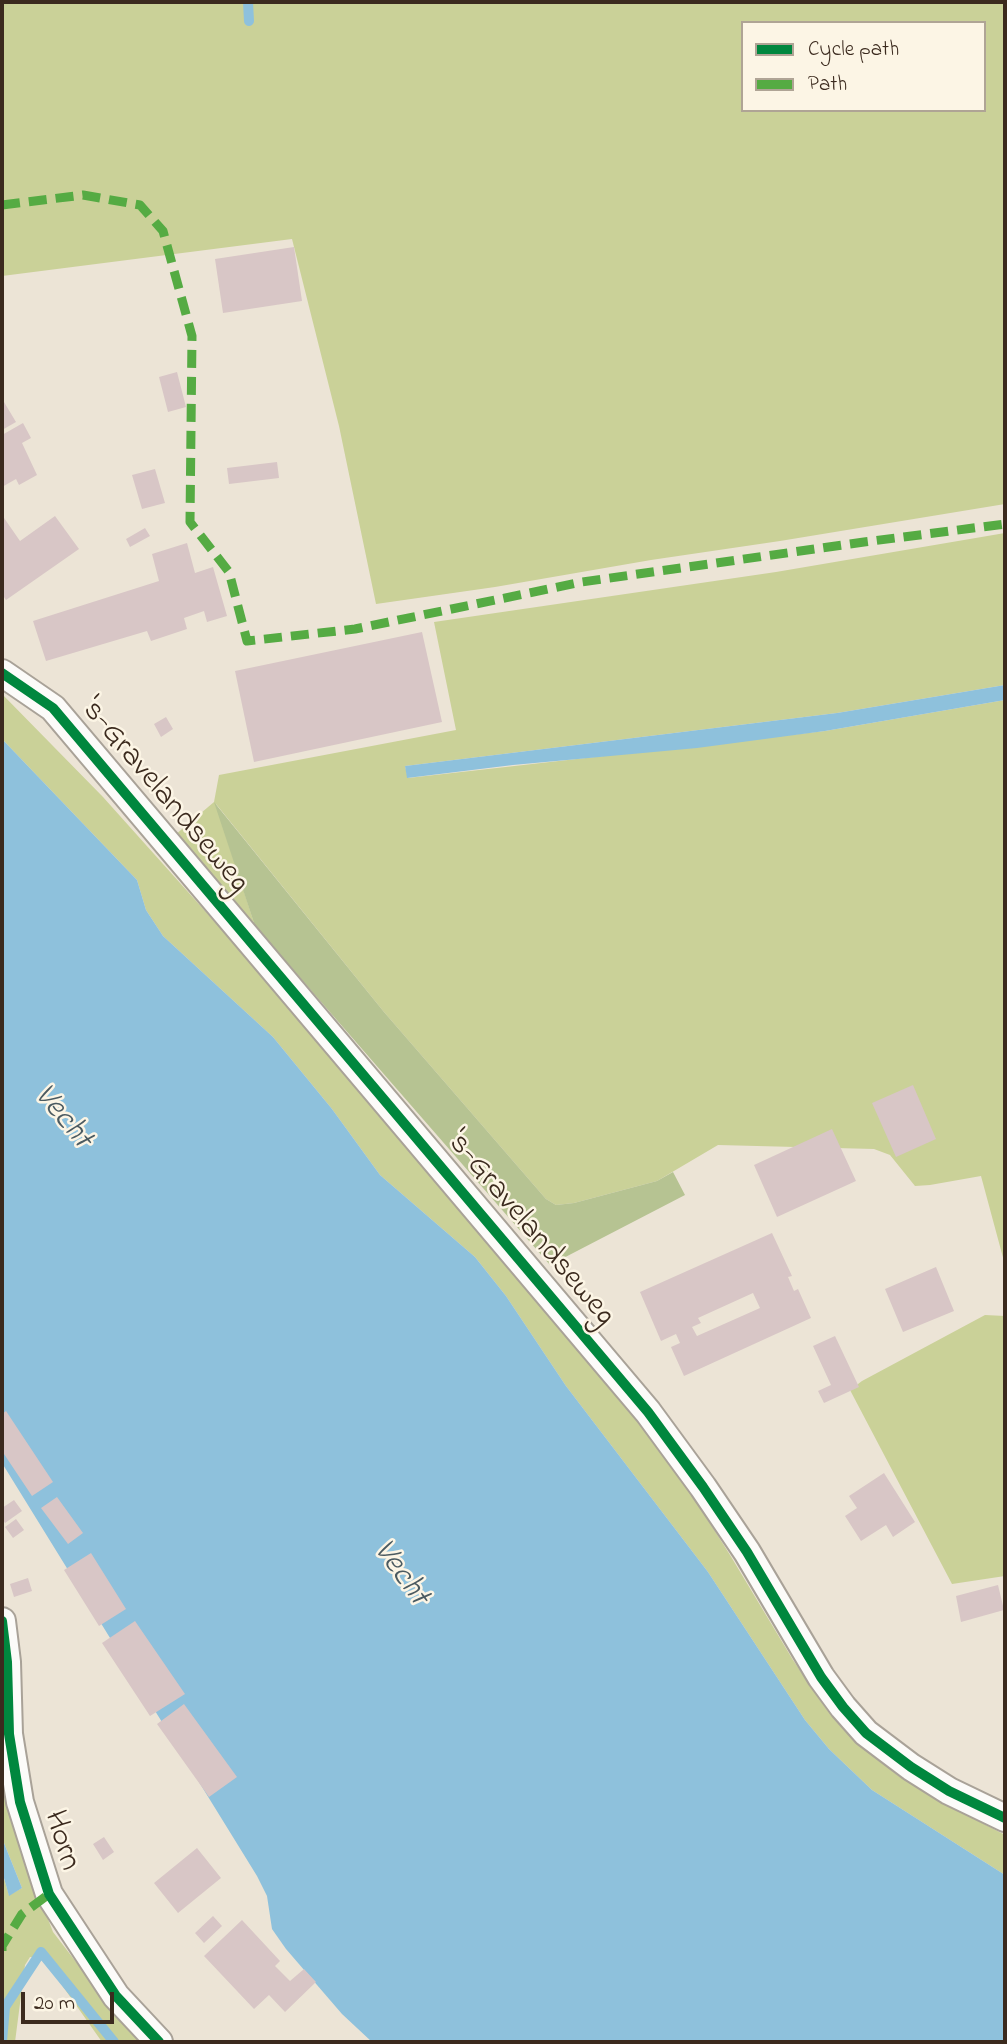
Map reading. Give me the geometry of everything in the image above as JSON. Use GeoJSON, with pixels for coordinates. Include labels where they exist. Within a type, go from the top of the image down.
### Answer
{"type":"FeatureCollection","features":[{"type":"Feature","properties":{"kind":"street","name":"'s-Gravelandseweg"},"geometry":{"type":"LineString","coordinates":[[2,673],[53,708],[648,1412],[747,1552],[821,1676],[843,1707],[866,1733],[911,1767],[949,1791],[1005,1818]]}},
{"type":"Feature","properties":{"kind":"street","name":"Horn"},"geometry":{"type":"LineString","coordinates":[[2,1621],[7,1662],[9,1734],[20,1802],[49,1894],[116,1996],[159,2042]]}},
{"type":"Feature","properties":{"kind":"green space"},"geometry":{"type":"Polygon","coordinates":[[[2,2],[1005,2],[1005,504],[376,604],[339,426],[292,239],[2,276],[2,2]]]}},
{"type":"Feature","properties":{"kind":"green space"},"geometry":{"type":"Polygon","coordinates":[[[1005,533],[1005,685],[837,713],[405,766],[408,778],[825,731],[1005,700],[1005,1265],[981,1176],[915,1186],[890,1155],[874,1149],[718,1145],[657,1181],[574,1203],[556,1205],[546,1199],[384,1012],[216,804],[255,926],[175,835],[214,802],[219,775],[456,730],[434,622],[776,572],[1005,533]]]}},
{"type":"Feature","properties":{"kind":"green space"},"geometry":{"type":"Polygon","coordinates":[[[2,694],[103,797],[223,931],[566,1329],[686,1485],[793,1660],[827,1710],[849,1734],[897,1775],[1005,1835],[1005,1875],[872,1790],[829,1749],[805,1720],[708,1572],[566,1386],[506,1296],[475,1257],[380,1175],[332,1109],[273,1037],[163,936],[146,910],[137,880],[2,739],[2,694]]]}},
{"type":"Feature","properties":{"kind":"green space"},"geometry":{"type":"Polygon","coordinates":[[[214,802],[384,1012],[546,1199],[556,1205],[574,1203],[657,1181],[673,1172],[685,1195],[550,1265],[255,926],[214,802]]]}},
{"type":"Feature","properties":{"kind":"green space"},"geometry":{"type":"Polygon","coordinates":[[[985,1315],[1005,1316],[1005,1576],[952,1584],[850,1390],[985,1315]]]}},
{"type":"Feature","properties":{"kind":"green space"},"geometry":{"type":"Polygon","coordinates":[[[2,1751],[36,1888],[53,1932],[141,2042],[102,2042],[52,1971],[40,1958],[30,1957],[25,1965],[15,2042],[2,2042],[2,1872],[9,1895],[22,1888],[2,1838],[2,1751]]]}},
{"type":"Feature","properties":{"kind":"water"},"geometry":{"type":"Polygon","coordinates":[[[1005,685],[1005,700],[825,731],[697,748],[407,778],[405,766],[837,713],[1005,685]]]}},
{"type":"Feature","properties":{"kind":"water","name":"Vecht"},"geometry":{"type":"Polygon","coordinates":[[[2,739],[137,880],[146,910],[163,936],[273,1037],[332,1109],[380,1175],[475,1257],[506,1296],[566,1386],[708,1572],[805,1720],[829,1749],[872,1790],[1005,1875],[1005,2042],[372,2042],[342,2014],[286,1949],[272,1929],[267,1896],[257,1876],[2,1463],[2,739]]]}},
{"type":"Feature","properties":{"kind":"water"},"geometry":{"type":"Polygon","coordinates":[[[2,1838],[22,1888],[9,1896],[2,1871],[2,1838]]]}},
{"type":"Feature","properties":{"kind":"building"},"geometry":{"type":"Polygon","coordinates":[[[294,247],[302,301],[223,313],[215,259],[294,247]]]}},
{"type":"Feature","properties":{"kind":"building"},"geometry":{"type":"Polygon","coordinates":[[[177,372],[186,407],[168,412],[159,377],[177,372]]]}},
{"type":"Feature","properties":{"kind":"building"},"geometry":{"type":"Polygon","coordinates":[[[4,402],[16,422],[2,430],[2,403],[4,402]]]}},
{"type":"Feature","properties":{"kind":"building"},"geometry":{"type":"Polygon","coordinates":[[[23,423],[31,438],[22,443],[37,475],[19,485],[16,479],[2,487],[2,435],[23,423]]]}},
{"type":"Feature","properties":{"kind":"building"},"geometry":{"type":"Polygon","coordinates":[[[277,462],[279,478],[229,484],[227,468],[277,462]]]}},
{"type":"Feature","properties":{"kind":"building"},"geometry":{"type":"Polygon","coordinates":[[[155,469],[165,503],[142,509],[132,475],[155,469]]]}},
{"type":"Feature","properties":{"kind":"building"},"geometry":{"type":"Polygon","coordinates":[[[2,515],[20,541],[55,516],[79,549],[6,600],[2,594],[2,515]]]}},
{"type":"Feature","properties":{"kind":"building"},"geometry":{"type":"Polygon","coordinates":[[[145,528],[150,536],[130,547],[126,539],[145,528]]]}},
{"type":"Feature","properties":{"kind":"building"},"geometry":{"type":"Polygon","coordinates":[[[187,543],[195,573],[213,567],[227,616],[207,622],[204,611],[184,618],[187,629],[151,641],[147,631],[46,661],[33,621],[159,581],[152,554],[187,543]]]}},
{"type":"Feature","properties":{"kind":"building"},"geometry":{"type":"Polygon","coordinates":[[[422,632],[442,722],[254,762],[235,671],[422,632]]]}},
{"type":"Feature","properties":{"kind":"building"},"geometry":{"type":"Polygon","coordinates":[[[166,717],[173,729],[161,737],[154,724],[166,717]]]}},
{"type":"Feature","properties":{"kind":"building"},"geometry":{"type":"Polygon","coordinates":[[[913,1085],[936,1139],[896,1157],[872,1103],[913,1085]]]}},
{"type":"Feature","properties":{"kind":"building"},"geometry":{"type":"Polygon","coordinates":[[[832,1129],[856,1181],[777,1217],[754,1165],[832,1129]]]}},
{"type":"Feature","properties":{"kind":"building"},"geometry":{"type":"Polygon","coordinates":[[[772,1233],[792,1276],[788,1277],[794,1291],[798,1289],[811,1318],[684,1376],[671,1347],[680,1343],[676,1334],[661,1341],[640,1292],[772,1233]],[[753,1293],[698,1318],[701,1323],[692,1327],[697,1336],[760,1308],[753,1293]]]}},
{"type":"Feature","properties":{"kind":"building"},"geometry":{"type":"Polygon","coordinates":[[[936,1267],[954,1311],[903,1332],[885,1289],[936,1267]]]}},
{"type":"Feature","properties":{"kind":"building"},"geometry":{"type":"Polygon","coordinates":[[[835,1336],[859,1387],[824,1403],[818,1391],[831,1385],[813,1346],[835,1336]]]}},
{"type":"Feature","properties":{"kind":"building"},"geometry":{"type":"Polygon","coordinates":[[[6,1411],[53,1482],[32,1496],[2,1451],[2,1414],[6,1411]]]}},
{"type":"Feature","properties":{"kind":"building"},"geometry":{"type":"Polygon","coordinates":[[[884,1473],[915,1522],[893,1537],[886,1525],[861,1541],[845,1516],[857,1508],[849,1496],[884,1473]]]}},
{"type":"Feature","properties":{"kind":"building"},"geometry":{"type":"Polygon","coordinates":[[[57,1497],[83,1533],[68,1544],[41,1508],[57,1497]]]}},
{"type":"Feature","properties":{"kind":"building"},"geometry":{"type":"Polygon","coordinates":[[[14,1500],[22,1511],[5,1523],[2,1508],[14,1500]]]}},
{"type":"Feature","properties":{"kind":"building"},"geometry":{"type":"Polygon","coordinates":[[[16,1519],[24,1530],[13,1538],[5,1527],[16,1519]]]}},
{"type":"Feature","properties":{"kind":"building"},"geometry":{"type":"Polygon","coordinates":[[[91,1553],[126,1609],[99,1626],[64,1570],[91,1553]]]}},
{"type":"Feature","properties":{"kind":"building"},"geometry":{"type":"Polygon","coordinates":[[[28,1578],[32,1591],[14,1597],[10,1584],[28,1578]]]}},
{"type":"Feature","properties":{"kind":"building"},"geometry":{"type":"Polygon","coordinates":[[[998,1585],[1004,1610],[961,1622],[956,1596],[998,1585]]]}},
{"type":"Feature","properties":{"kind":"building"},"geometry":{"type":"Polygon","coordinates":[[[135,1621],[185,1694],[150,1716],[102,1643],[135,1621]]]}},
{"type":"Feature","properties":{"kind":"building"},"geometry":{"type":"Polygon","coordinates":[[[184,1704],[237,1777],[209,1797],[157,1724],[184,1704]]]}},
{"type":"Feature","properties":{"kind":"building"},"geometry":{"type":"Polygon","coordinates":[[[104,1837],[114,1852],[103,1860],[93,1844],[104,1837]]]}},
{"type":"Feature","properties":{"kind":"building"},"geometry":{"type":"Polygon","coordinates":[[[197,1848],[221,1878],[178,1913],[154,1883],[197,1848]]]}},
{"type":"Feature","properties":{"kind":"building"},"geometry":{"type":"Polygon","coordinates":[[[213,1916],[222,1926],[204,1943],[195,1933],[213,1916]]]}},
{"type":"Feature","properties":{"kind":"building"},"geometry":{"type":"Polygon","coordinates":[[[242,1920],[280,1961],[275,1966],[290,1981],[304,1969],[316,1982],[285,2012],[269,1995],[254,2009],[204,1956],[242,1920]]]}},
{"type":"Feature","properties":{"kind":"waterway"},"geometry":{"type":"LineString","coordinates":[[248,2],[249,21]]}},
{"type":"Feature","properties":{"kind":"waterway"},"geometry":{"type":"LineString","coordinates":[[2,2041],[5,2007],[41,1952],[114,2042]]}},
{"type":"Feature","properties":{"kind":"marked path"},"geometry":{"type":"LineString","coordinates":[[2,205],[83,195],[140,205],[163,231],[192,336],[190,522],[229,572],[247,641],[355,629],[582,582],[1005,524]]}},
{"type":"Feature","properties":{"kind":"marked path"},"geometry":{"type":"LineString","coordinates":[[2,1951],[2,1946],[22,1914],[49,1894]]}},
{"type":"Feature","properties":{"kind":"cycle path"},"geometry":{"type":"LineString","coordinates":[[2,673],[53,708],[648,1412],[747,1552],[821,1677],[843,1707],[866,1733],[911,1767],[949,1791],[1005,1818]]}},
{"type":"Feature","properties":{"kind":"cycle path"},"geometry":{"type":"LineString","coordinates":[[2,1621],[7,1662],[9,1734],[20,1802],[49,1894],[116,1996],[159,2042]]}}]}
